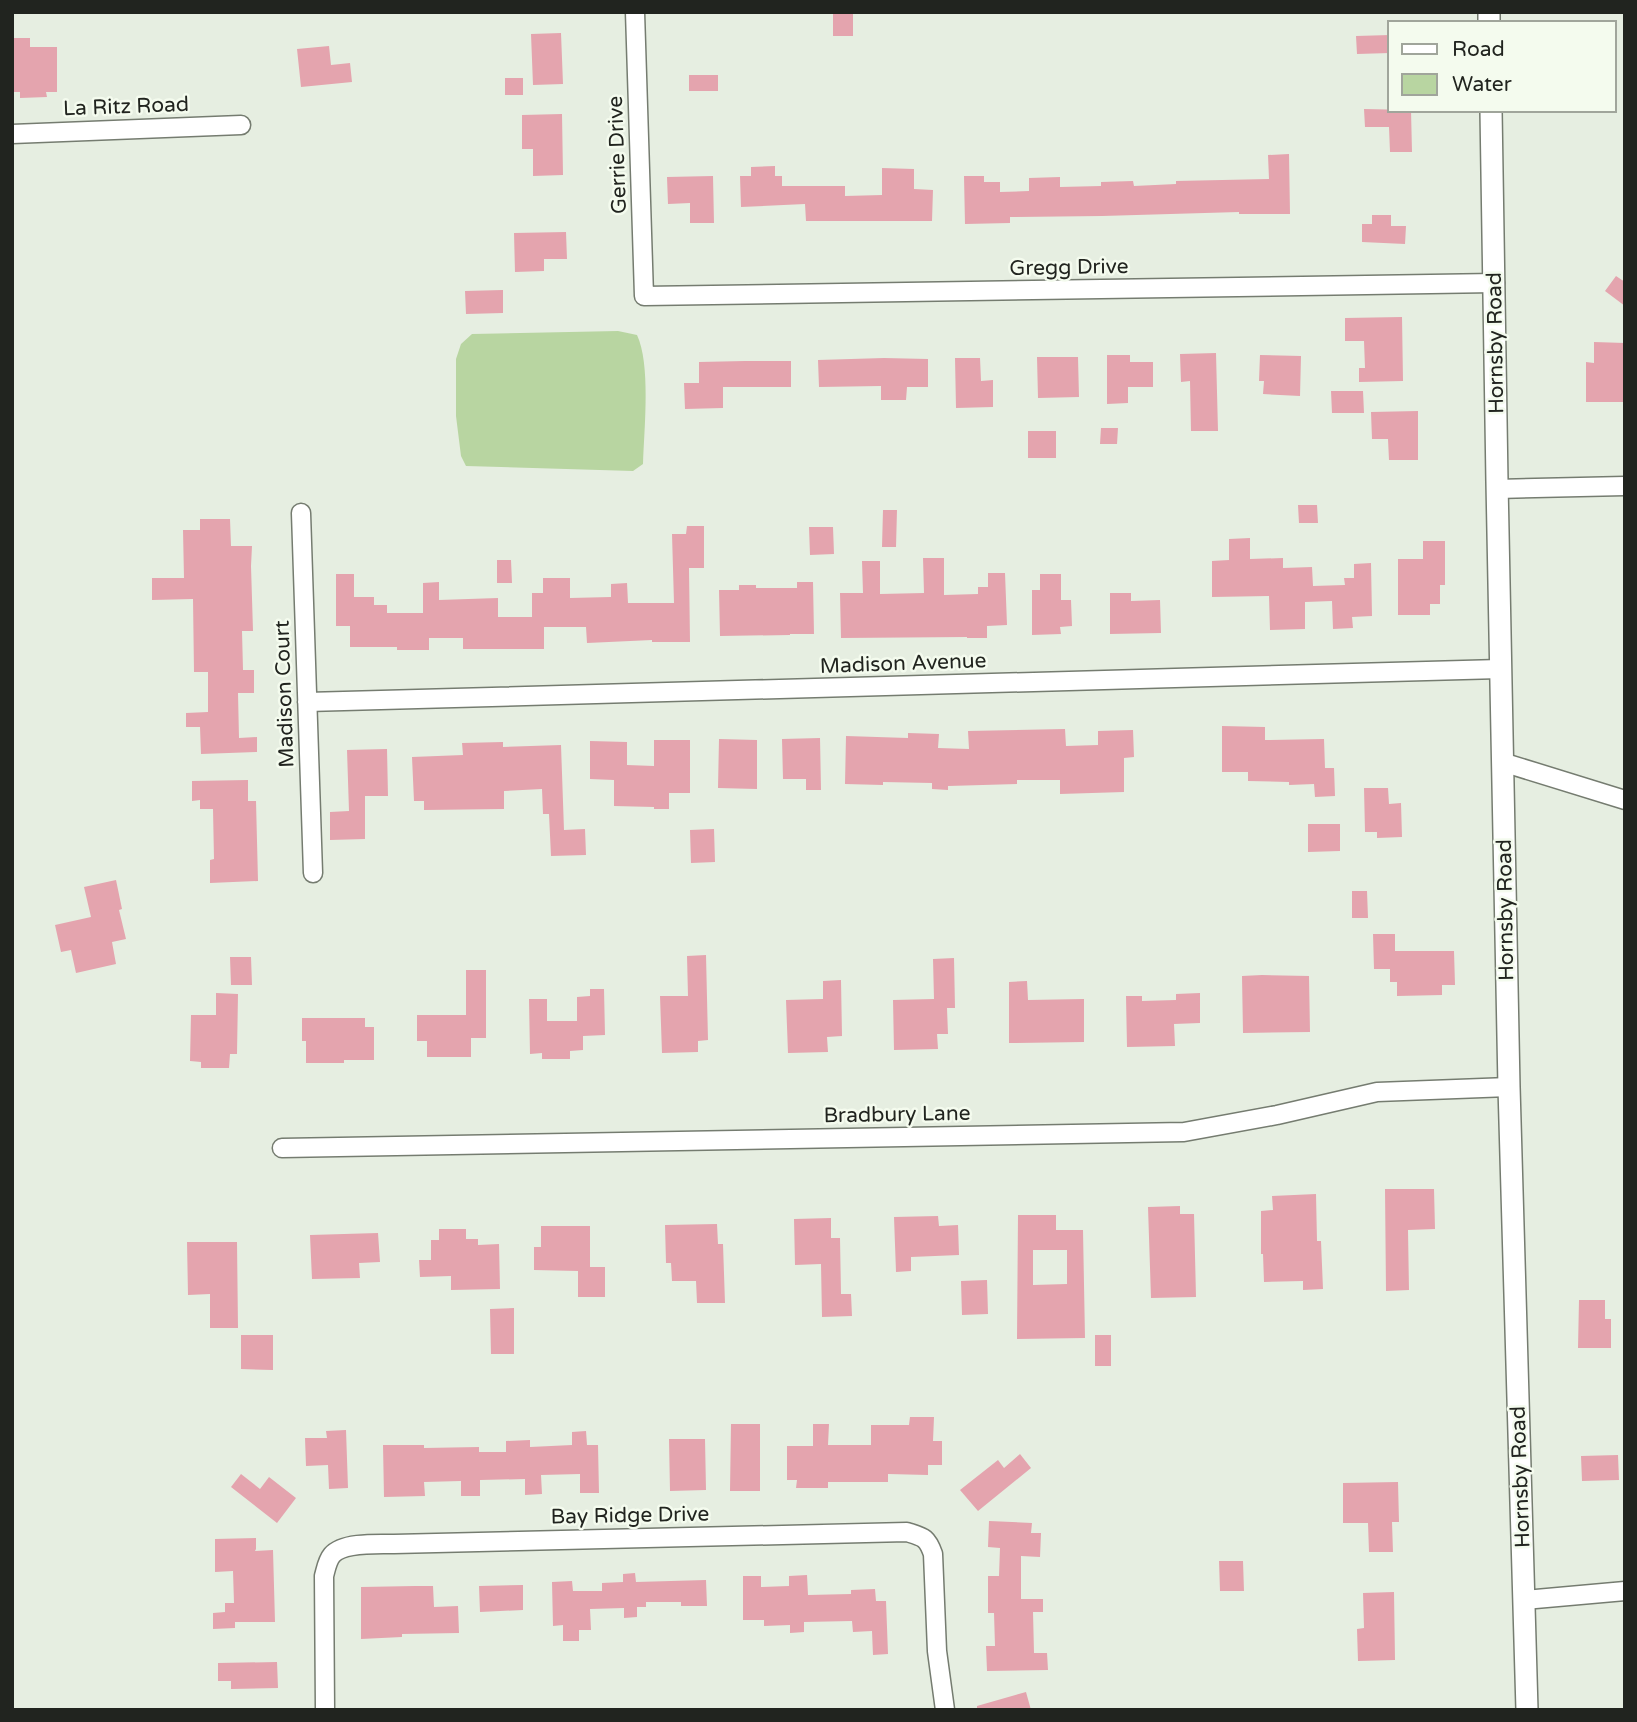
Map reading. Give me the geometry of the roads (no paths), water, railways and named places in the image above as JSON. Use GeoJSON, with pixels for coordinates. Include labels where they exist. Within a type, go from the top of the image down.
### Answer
{"type":"FeatureCollection","features":[{"type":"Feature","properties":{"kind":"street","name":"Gerrie Drive"},"geometry":{"type":"LineString","coordinates":[[635,12],[644,296]]}},
{"type":"Feature","properties":{"kind":"street","name":"Hornsby Road"},"geometry":{"type":"LineString","coordinates":[[1491,112],[1509,1087],[1527,1710]]}},
{"type":"Feature","properties":{"kind":"street","name":"La Ritz Road"},"geometry":{"type":"LineString","coordinates":[[12,134],[241,125]]}},
{"type":"Feature","properties":{"kind":"street","name":"Gregg Drive"},"geometry":{"type":"LineString","coordinates":[[644,296],[1495,283]]}},
{"type":"Feature","properties":{"kind":"street"},"geometry":{"type":"LineString","coordinates":[[1497,489],[1625,486]]}},
{"type":"Feature","properties":{"kind":"street","name":"Madison Court"},"geometry":{"type":"LineString","coordinates":[[301,513],[313,873]]}},
{"type":"Feature","properties":{"kind":"street","name":"Madison Avenue"},"geometry":{"type":"LineString","coordinates":[[307,702],[1500,669]]}},
{"type":"Feature","properties":{"kind":"street"},"geometry":{"type":"LineString","coordinates":[[1502,762],[1625,800]]}},
{"type":"Feature","properties":{"kind":"street","name":"Bradbury Lane"},"geometry":{"type":"LineString","coordinates":[[282,1148],[1184,1132],[1277,1115],[1377,1092],[1509,1087]]}},
{"type":"Feature","properties":{"kind":"street","name":"Bay Ridge Drive"},"geometry":{"type":"LineString","coordinates":[[324,1710],[324,1576],[332,1555],[345,1548],[394,1544],[907,1532],[922,1537],[930,1545],[935,1565],[937,1651],[945,1710]]}},
{"type":"Feature","properties":{"kind":"street"},"geometry":{"type":"LineString","coordinates":[[1524,1600],[1625,1591]]}},
{"type":"Feature","properties":{"kind":"water"},"geometry":{"type":"Polygon","coordinates":[[[618,331],[637,335],[644,363],[646,398],[643,464],[633,471],[466,466],[461,456],[456,416],[456,359],[461,344],[472,334],[618,331]]]}}]}
